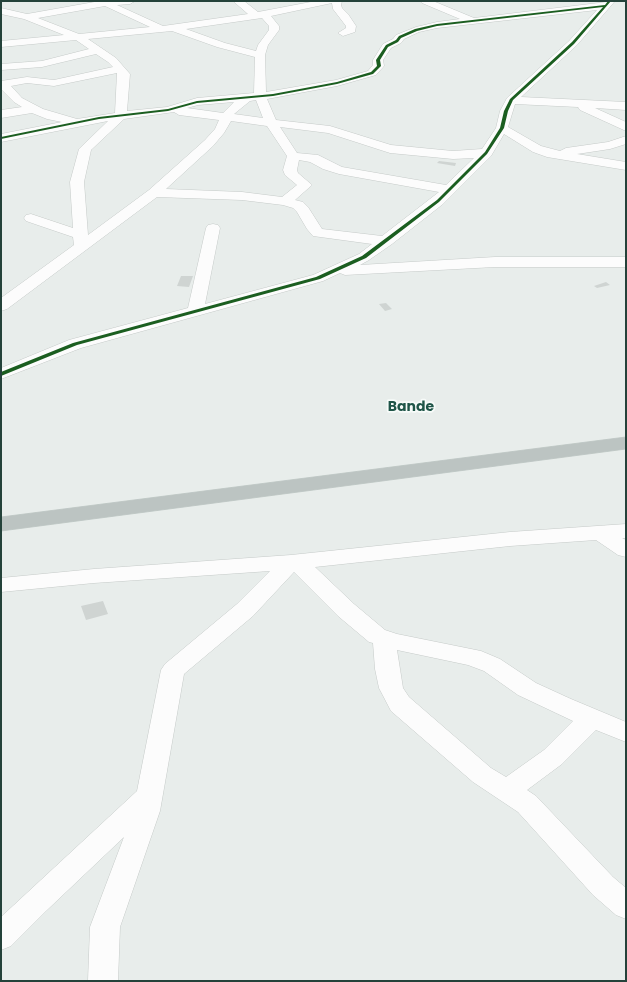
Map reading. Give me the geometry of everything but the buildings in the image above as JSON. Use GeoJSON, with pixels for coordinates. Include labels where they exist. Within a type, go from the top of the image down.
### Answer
{"type":"FeatureCollection","features":[{"type":"Feature","properties":{"kind":"highway"},"geometry":{"type":"LineString","coordinates":[[1,524],[626,443]]}},
{"type":"Feature","properties":{"kind":"street"},"geometry":{"type":"LineString","coordinates":[[27,16],[125,1]]}},
{"type":"Feature","properties":{"kind":"street"},"geometry":{"type":"LineString","coordinates":[[238,1],[261,15],[274,26],[271,34],[263,45],[260,56],[260,96],[271,122],[293,156],[313,158],[339,170],[449,190]]}},
{"type":"Feature","properties":{"kind":"street"},"geometry":{"type":"LineString","coordinates":[[277,1],[281,12]]}},
{"type":"Feature","properties":{"kind":"street"},"geometry":{"type":"LineString","coordinates":[[1,44],[167,28],[281,12],[329,1]]}},
{"type":"Feature","properties":{"kind":"street"},"geometry":{"type":"LineString","coordinates":[[336,1],[336,5],[346,16],[351,26],[351,30],[343,33]]}},
{"type":"Feature","properties":{"kind":"street"},"geometry":{"type":"LineString","coordinates":[[425,1],[470,20],[496,8]]}},
{"type":"Feature","properties":{"kind":"street"},"geometry":{"type":"LineString","coordinates":[[106,3],[167,28],[260,56]]}},
{"type":"Feature","properties":{"kind":"street"},"geometry":{"type":"LineString","coordinates":[[1,138],[78,121],[168,110],[197,102],[246,98],[314,88],[355,79],[372,73],[378,69],[378,60],[387,46],[397,41],[400,37],[416,30],[470,20],[602,4]]}},
{"type":"Feature","properties":{"kind":"street"},"geometry":{"type":"LineString","coordinates":[[1,374],[75,344],[286,288],[318,278],[339,270],[364,257],[438,201],[486,153],[502,128],[506,111],[511,100],[573,43],[602,4]]}},
{"type":"Feature","properties":{"kind":"street"},"geometry":{"type":"LineString","coordinates":[[4,10],[27,16],[78,37],[112,60],[124,74],[121,115],[85,149],[77,182],[81,241]]}},
{"type":"Feature","properties":{"kind":"street"},"geometry":{"type":"LineString","coordinates":[[1,66],[42,64],[98,50]]}},
{"type":"Feature","properties":{"kind":"street"},"geometry":{"type":"LineString","coordinates":[[1,84],[27,80],[54,83],[121,69]]}},
{"type":"Feature","properties":{"kind":"street"},"geometry":{"type":"LineString","coordinates":[[1,84],[18,100],[33,108],[51,116],[78,121]]}},
{"type":"Feature","properties":{"kind":"street"},"geometry":{"type":"LineString","coordinates":[[1,306],[81,241],[154,193],[209,143],[230,111],[246,98]]}},
{"type":"Feature","properties":{"kind":"street"},"geometry":{"type":"LineString","coordinates":[[511,100],[626,106]]}},
{"type":"Feature","properties":{"kind":"street"},"geometry":{"type":"LineString","coordinates":[[580,103],[585,108],[626,126]]}},
{"type":"Feature","properties":{"kind":"street"},"geometry":{"type":"LineString","coordinates":[[1,114],[33,108]]}},
{"type":"Feature","properties":{"kind":"street"},"geometry":{"type":"LineString","coordinates":[[168,110],[330,130],[390,149],[453,155],[486,153]]}},
{"type":"Feature","properties":{"kind":"street"},"geometry":{"type":"LineString","coordinates":[[502,128],[537,149],[552,154],[626,166]]}},
{"type":"Feature","properties":{"kind":"street"},"geometry":{"type":"LineString","coordinates":[[552,154],[610,145],[626,140]]}},
{"type":"Feature","properties":{"kind":"street"},"geometry":{"type":"LineString","coordinates":[[453,155],[464,161],[471,168]]}},
{"type":"Feature","properties":{"kind":"street"},"geometry":{"type":"LineString","coordinates":[[285,201],[305,185],[292,175],[290,170],[293,156]]}},
{"type":"Feature","properties":{"kind":"street"},"geometry":{"type":"LineString","coordinates":[[292,175],[328,166]]}},
{"type":"Feature","properties":{"kind":"street"},"geometry":{"type":"LineString","coordinates":[[154,193],[226,195],[285,201],[298,205],[303,210],[314,229],[318,232],[387,241]]}},
{"type":"Feature","properties":{"kind":"street"},"geometry":{"type":"LineString","coordinates":[[31,218],[81,241]]}},
{"type":"Feature","properties":{"kind":"street"},"geometry":{"type":"LineString","coordinates":[[195,312],[213,228]]}},
{"type":"Feature","properties":{"kind":"street"},"geometry":{"type":"LineString","coordinates":[[339,270],[496,262],[626,262]]}},
{"type":"Feature","properties":{"kind":"street"},"geometry":{"type":"LineString","coordinates":[[1,585],[94,576],[294,562],[510,539],[626,531]]}},
{"type":"Feature","properties":{"kind":"street"},"geometry":{"type":"LineString","coordinates":[[600,533],[626,550]]}},
{"type":"Feature","properties":{"kind":"street"},"geometry":{"type":"LineString","coordinates":[[294,562],[346,610],[377,636],[473,657],[492,665],[527,689],[562,706],[626,732]]}},
{"type":"Feature","properties":{"kind":"street"},"geometry":{"type":"LineString","coordinates":[[103,981],[105,927],[147,811],[173,670],[245,610],[294,562]]}},
{"type":"Feature","properties":{"kind":"street"},"geometry":{"type":"LineString","coordinates":[[384,638],[387,669],[391,688],[400,704],[411,716],[482,775],[527,804],[603,886],[626,906]]}},
{"type":"Feature","properties":{"kind":"street"},"geometry":{"type":"LineString","coordinates":[[507,790],[553,757],[592,718]]}},
{"type":"Feature","properties":{"kind":"street"},"geometry":{"type":"LineString","coordinates":[[1,937],[36,902],[150,796]]}},
{"type":"Feature","properties":{"kind":"cycle path"},"geometry":{"type":"LineString","coordinates":[[1,374],[75,344],[318,278],[364,257],[438,201],[486,153],[502,128],[506,111],[511,100],[573,43],[610,1]]}},
{"type":"Feature","properties":{"kind":"cycle path"},"geometry":{"type":"LineString","coordinates":[[1,138],[99,118],[168,110],[197,102],[273,95],[337,83],[372,73],[379,66],[378,60],[387,46],[397,41],[400,37],[416,30],[437,25],[604,6]]}},
{"type":"Feature","properties":{"kind":"district","name":"Bande"},"geometry":{"type":"Point","coordinates":[411,407]}}]}
